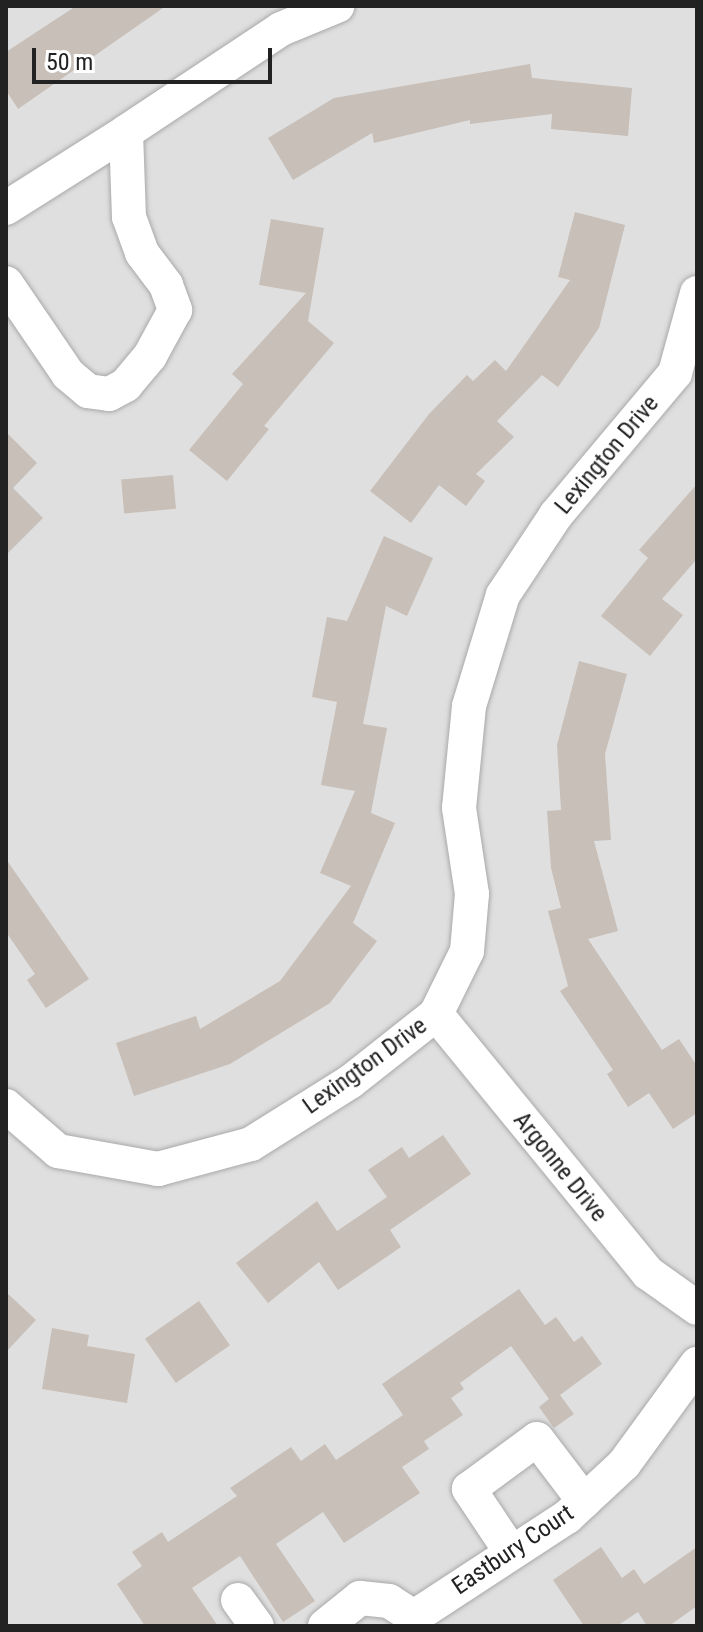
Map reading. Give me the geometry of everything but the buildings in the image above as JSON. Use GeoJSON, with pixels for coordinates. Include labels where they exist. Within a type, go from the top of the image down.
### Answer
{"type":"FeatureCollection","features":[{"type":"Feature","properties":{"kind":"street"},"geometry":{"type":"LineString","coordinates":[[6,208],[281,29],[337,6]]}},
{"type":"Feature","properties":{"kind":"street"},"geometry":{"type":"LineString","coordinates":[[6,283],[68,374],[88,391],[109,394],[126,385],[150,356],[175,310],[166,285],[142,253],[129,217],[126,132]]}},
{"type":"Feature","properties":{"kind":"street","name":"Lexington Drive"},"geometry":{"type":"LineString","coordinates":[[6,1106],[58,1151],[158,1169],[251,1144],[350,1082],[436,1014],[467,951],[472,894],[459,808],[466,735],[469,706],[503,595],[556,515],[686,378],[697,293]]}},
{"type":"Feature","properties":{"kind":"street","name":"Argonne Drive"},"geometry":{"type":"LineString","coordinates":[[436,1014],[648,1273],[697,1308]]}},
{"type":"Feature","properties":{"kind":"street","name":"Eastbury Court"},"geometry":{"type":"LineString","coordinates":[[325,1626],[360,1598],[389,1601],[413,1622],[584,1501],[624,1464],[697,1364]]}},
{"type":"Feature","properties":{"kind":"street"},"geometry":{"type":"LineString","coordinates":[[511,1552],[469,1489],[537,1439],[584,1501]]}},
{"type":"Feature","properties":{"kind":"shaded area"},"geometry":{"type":"Polygon","coordinates":[[[6,6],[697,6],[697,1626],[6,1626],[6,6]]]}}]}
